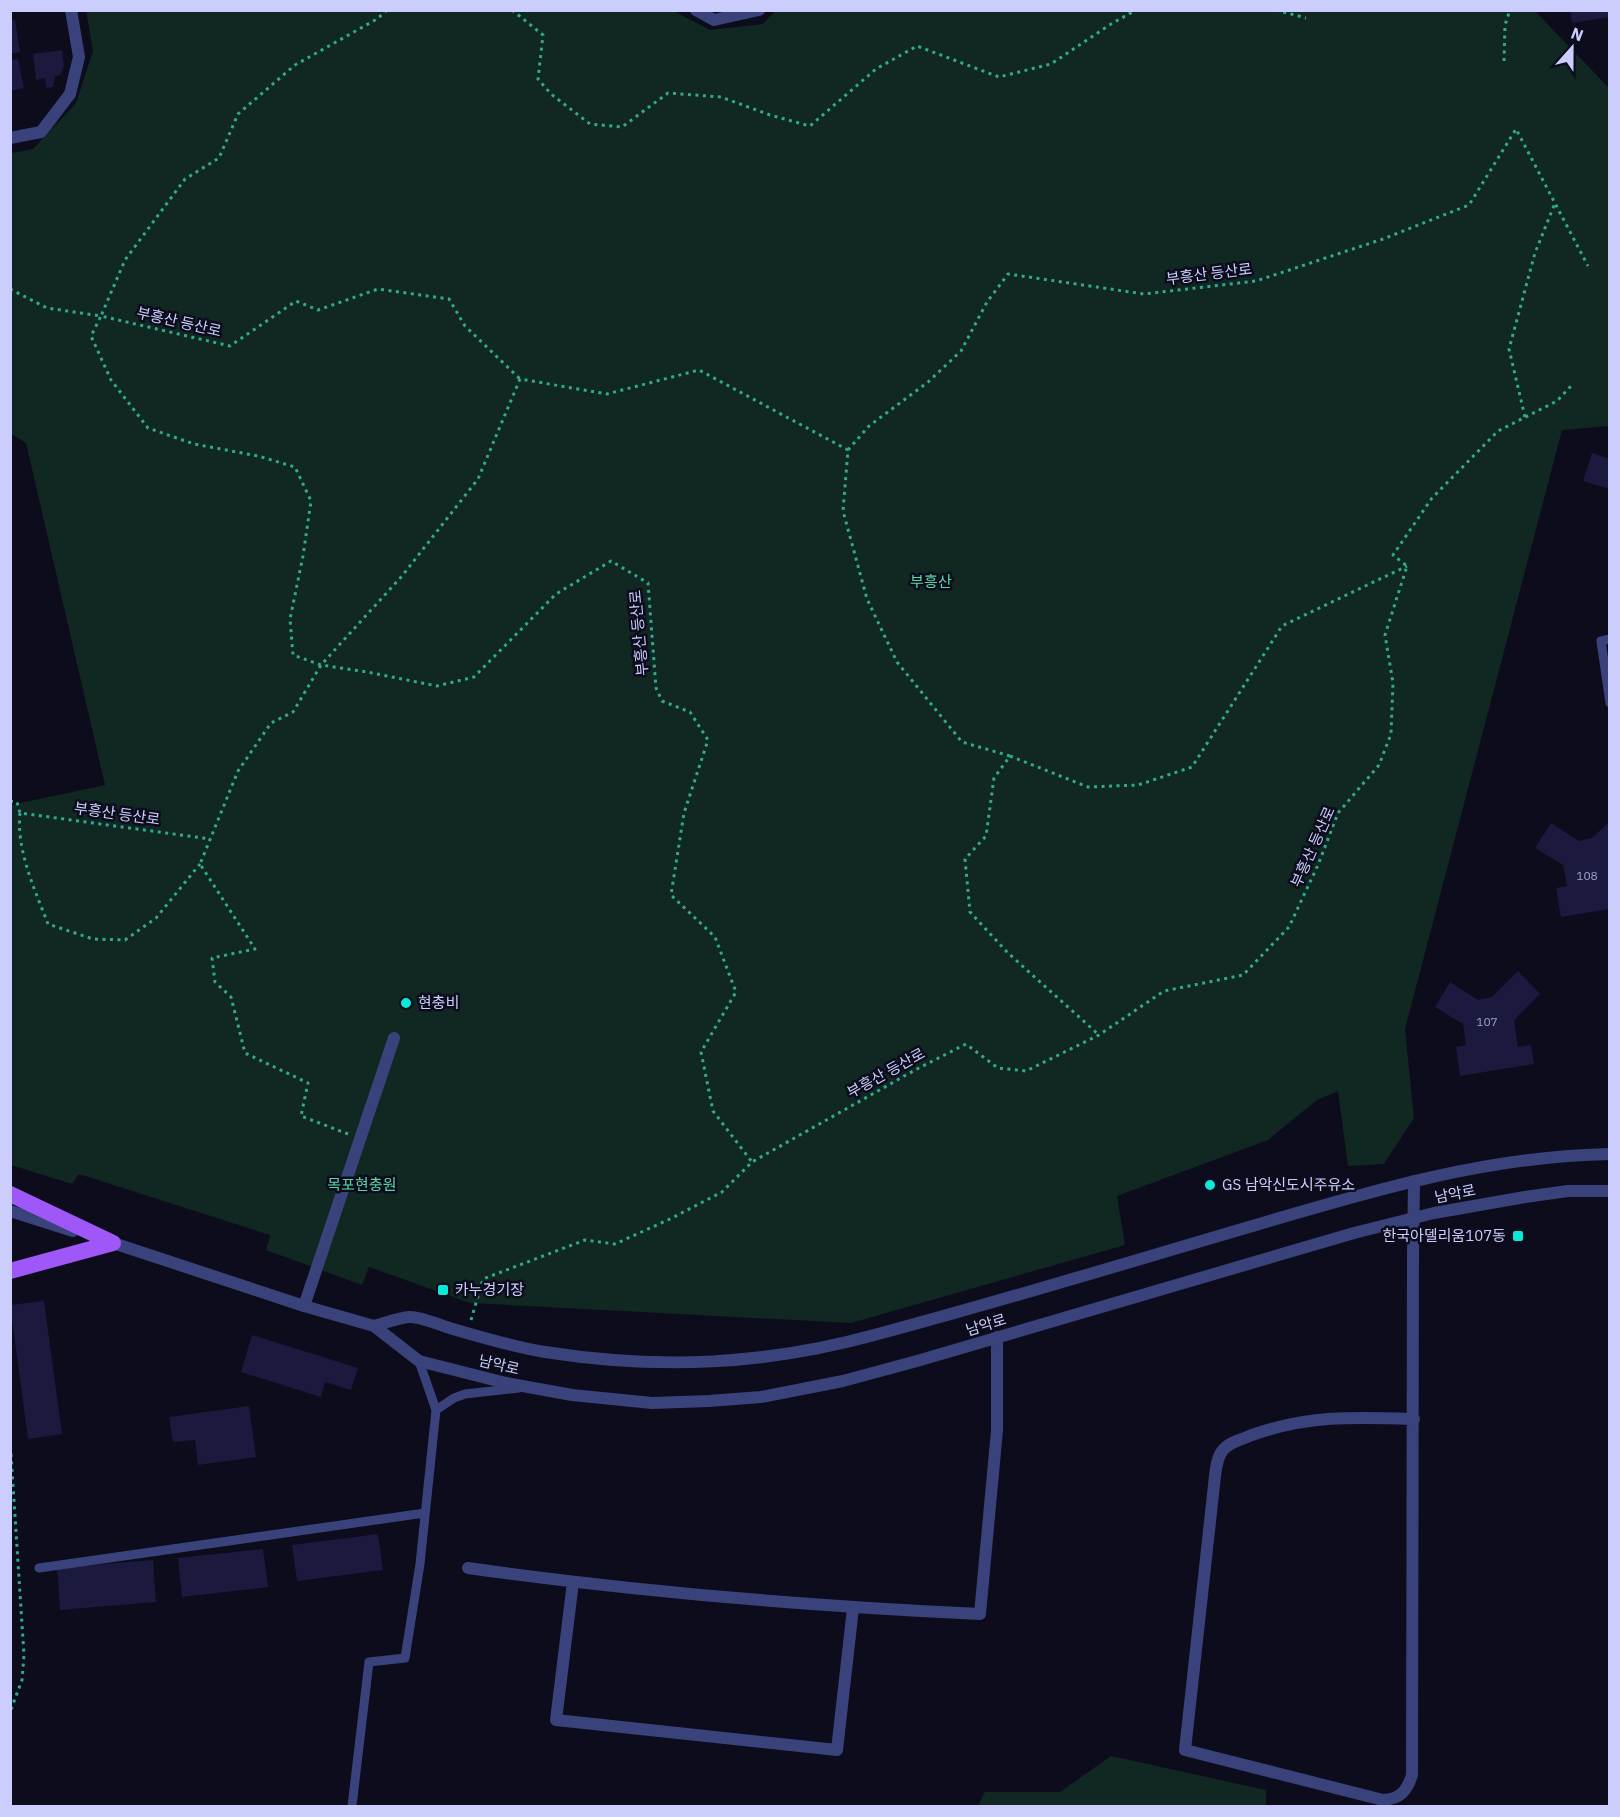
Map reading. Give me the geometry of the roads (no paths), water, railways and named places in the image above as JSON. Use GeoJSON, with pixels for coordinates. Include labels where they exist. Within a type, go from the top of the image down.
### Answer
{"type":"FeatureCollection","features":[{"type":"Feature","properties":{"kind":"main road"},"geometry":{"type":"LineString","coordinates":[[10,1194],[113,1243]]}},
{"type":"Feature","properties":{"kind":"main road"},"geometry":{"type":"LineString","coordinates":[[10,1272],[113,1243]]}},
{"type":"Feature","properties":{"kind":"street"},"geometry":{"type":"LineString","coordinates":[[10,138],[41,132],[70,94],[79,57],[71,10]]}},
{"type":"Feature","properties":{"kind":"street"},"geometry":{"type":"LineString","coordinates":[[696,10],[714,20],[759,10]]}},
{"type":"Feature","properties":{"kind":"street"},"geometry":{"type":"LineString","coordinates":[[304,1306],[394,1038]]}},
{"type":"Feature","properties":{"kind":"street","name":"남악로"},"geometry":{"type":"LineString","coordinates":[[374,1326],[411,1317],[503,1344],[545,1352],[632,1362],[680,1364],[718,1362],[798,1353],[910,1326],[1333,1202],[1414,1181],[1513,1162],[1610,1154]]}},
{"type":"Feature","properties":{"kind":"street"},"geometry":{"type":"LineString","coordinates":[[1414,1181],[1413,1218],[1414,1419],[1412,1775],[1409,1785],[1402,1794],[1393,1799],[1383,1800],[1185,1750],[1215,1476],[1223,1449],[1232,1443],[1267,1430],[1319,1418],[1414,1419]]}},
{"type":"Feature","properties":{"kind":"street","name":"남악로"},"geometry":{"type":"LineString","coordinates":[[10,1211],[304,1306],[374,1326],[419,1361],[572,1395],[652,1403],[760,1397],[843,1381],[1353,1233],[1413,1218],[1568,1191],[1610,1191]]}},
{"type":"Feature","properties":{"kind":"street"},"geometry":{"type":"LineString","coordinates":[[468,1568],[573,1582],[853,1608],[980,1614],[997,1430],[997,1337]]}},
{"type":"Feature","properties":{"kind":"street"},"geometry":{"type":"LineString","coordinates":[[573,1582],[556,1720],[837,1750],[853,1608]]}},
{"type":"Feature","properties":{"kind":"lane"},"geometry":{"type":"LineString","coordinates":[[1610,639],[1601,640],[1610,703]]}},
{"type":"Feature","properties":{"kind":"lane"},"geometry":{"type":"LineString","coordinates":[[352,1806],[369,1662],[405,1658],[420,1564],[436,1410],[419,1361]]}},
{"type":"Feature","properties":{"kind":"lane"},"geometry":{"type":"LineString","coordinates":[[436,1410],[454,1398],[465,1394],[529,1387]]}},
{"type":"Feature","properties":{"kind":"lane"},"geometry":{"type":"LineString","coordinates":[[39,1568],[425,1513]]}},
{"type":"Feature","properties":{"kind":"place","name":"현충비"},"geometry":{"type":"Point","coordinates":[406,1003]}},
{"type":"Feature","properties":{"kind":"place","name":"GS 남악신도시주유소"},"geometry":{"type":"Point","coordinates":[1210,1185]}},
{"type":"Feature","properties":{"kind":"place","name":"한국아델리움107동"},"geometry":{"type":"Point","coordinates":[1518,1236]}},
{"type":"Feature","properties":{"kind":"place","name":"카누경기장"},"geometry":{"type":"Point","coordinates":[443,1290]}},
{"type":"Feature","properties":{"kind":"park label","name":"부흥산"},"geometry":{"type":"Point","coordinates":[931,582]}},
{"type":"Feature","properties":{"kind":"park label","name":"목포현충원"},"geometry":{"type":"Point","coordinates":[362,1185]}}]}
